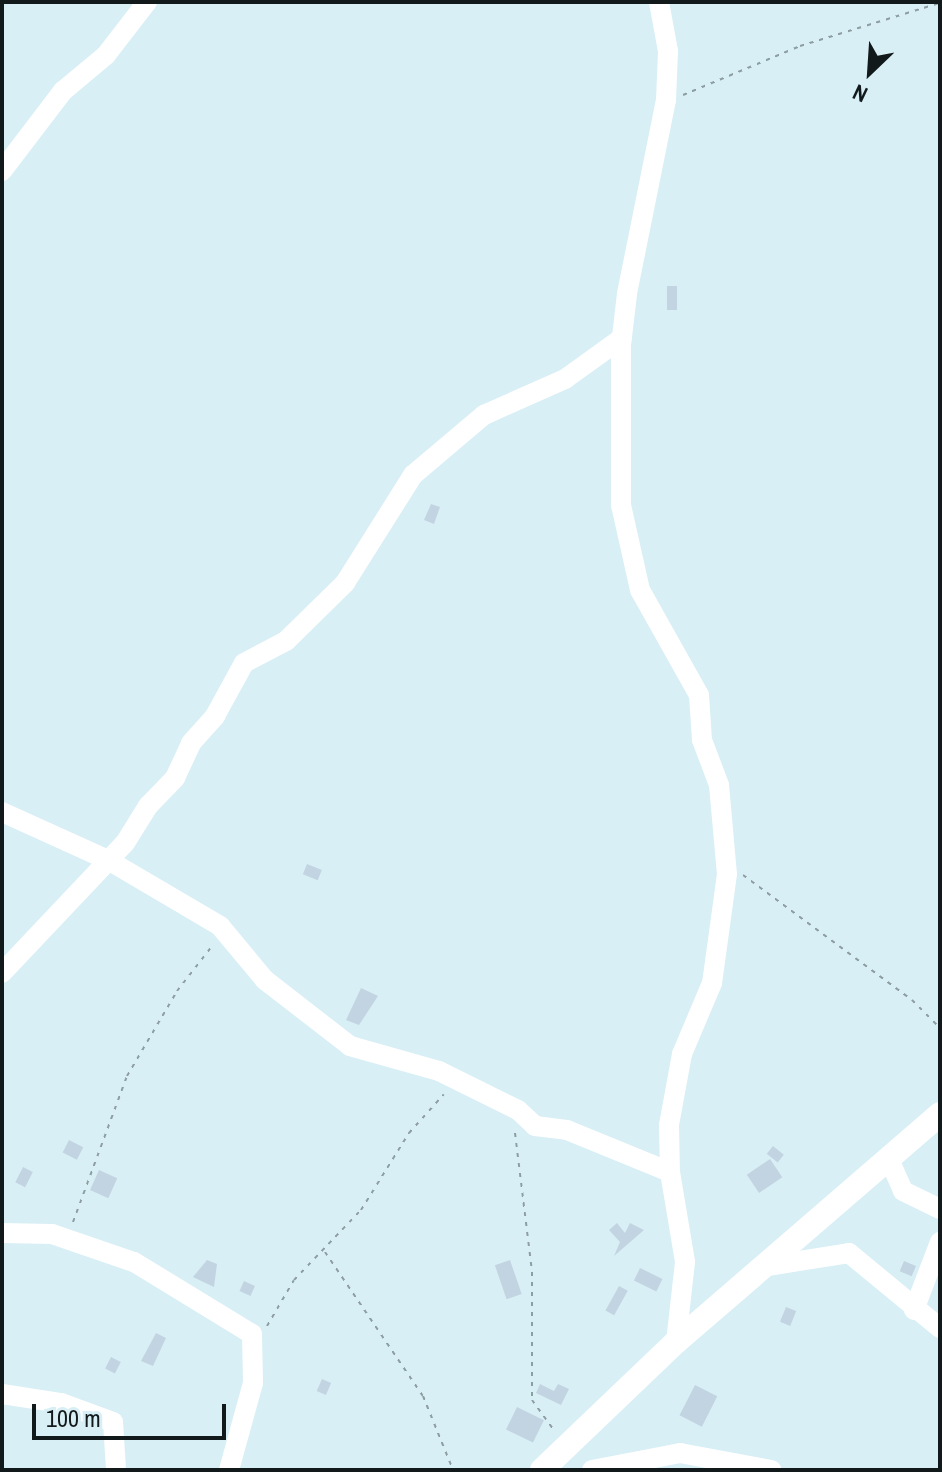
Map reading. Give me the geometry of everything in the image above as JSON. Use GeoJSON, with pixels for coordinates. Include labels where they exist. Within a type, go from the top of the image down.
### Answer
{"type":"FeatureCollection","features":[{"type":"Feature","properties":{"kind":"main road"},"geometry":{"type":"LineString","coordinates":[[542,1470],[564,1443],[676,1342],[940,1114]]}},
{"type":"Feature","properties":{"kind":"street"},"geometry":{"type":"LineString","coordinates":[[2,171],[63,91],[106,55],[147,2]]}},
{"type":"Feature","properties":{"kind":"street"},"geometry":{"type":"LineString","coordinates":[[659,2],[668,51],[666,100],[622,338],[624,534],[640,590],[699,695],[702,740],[719,785],[727,874],[712,983],[677,1076],[669,1125],[670,1172],[685,1262],[676,1342]]}},
{"type":"Feature","properties":{"kind":"street"},"geometry":{"type":"LineString","coordinates":[[2,973],[75,902],[175,778],[191,743],[215,716],[244,663],[286,641],[317,614],[345,583],[413,475],[484,415],[565,379],[622,338]]}},
{"type":"Feature","properties":{"kind":"street"},"geometry":{"type":"LineString","coordinates":[[2,812],[108,860],[220,926],[265,980],[350,1046],[377,1057],[419,1063],[507,1105],[535,1126],[567,1130],[670,1172]]}},
{"type":"Feature","properties":{"kind":"street"},"geometry":{"type":"LineString","coordinates":[[888,1157],[903,1191],[940,1209]]}},
{"type":"Feature","properties":{"kind":"street"},"geometry":{"type":"LineString","coordinates":[[2,1233],[65,1238],[161,1274],[237,1321],[252,1334],[256,1348],[253,1383],[229,1470]]}},
{"type":"Feature","properties":{"kind":"street"},"geometry":{"type":"LineString","coordinates":[[914,1310],[940,1242]]}},
{"type":"Feature","properties":{"kind":"street"},"geometry":{"type":"LineString","coordinates":[[761,1267],[849,1253],[914,1310],[940,1328]]}},
{"type":"Feature","properties":{"kind":"street"},"geometry":{"type":"LineString","coordinates":[[2,1394],[61,1403],[113,1422],[116,1470]]}},
{"type":"Feature","properties":{"kind":"street"},"geometry":{"type":"LineString","coordinates":[[592,1470],[680,1453],[771,1470]]}},
{"type":"Feature","properties":{"kind":"path"},"geometry":{"type":"LineString","coordinates":[[666,100],[800,46],[940,3]]}},
{"type":"Feature","properties":{"kind":"path"},"geometry":{"type":"LineString","coordinates":[[727,874],[745,876],[770,891],[922,1008],[940,1028]]}},
{"type":"Feature","properties":{"kind":"path"},"geometry":{"type":"LineString","coordinates":[[65,1238],[127,1076],[220,926]]}},
{"type":"Feature","properties":{"kind":"path"},"geometry":{"type":"LineString","coordinates":[[256,1348],[285,1293],[370,1198],[418,1122],[460,1083]]}},
{"type":"Feature","properties":{"kind":"path"},"geometry":{"type":"LineString","coordinates":[[507,1105],[518,1145],[532,1272],[532,1400],[564,1443]]}},
{"type":"Feature","properties":{"kind":"path"},"geometry":{"type":"LineString","coordinates":[[324,1251],[423,1396],[453,1470]]}},
{"type":"Feature","properties":{"kind":"building"},"geometry":{"type":"Polygon","coordinates":[[[667,286],[677,286],[677,310],[667,310],[667,286]]]}},
{"type":"Feature","properties":{"kind":"building"},"geometry":{"type":"Polygon","coordinates":[[[431,504],[440,507],[434,524],[424,520],[431,504]]]}},
{"type":"Feature","properties":{"kind":"building"},"geometry":{"type":"Polygon","coordinates":[[[307,864],[322,870],[318,880],[303,874],[307,864]]]}},
{"type":"Feature","properties":{"kind":"building"},"geometry":{"type":"Polygon","coordinates":[[[361,988],[378,996],[359,1025],[346,1020],[361,988]]]}},
{"type":"Feature","properties":{"kind":"building"},"geometry":{"type":"Polygon","coordinates":[[[69,1140],[83,1147],[77,1160],[63,1152],[69,1140]]]}},
{"type":"Feature","properties":{"kind":"building"},"geometry":{"type":"Polygon","coordinates":[[[773,1146],[784,1155],[778,1163],[767,1154],[773,1146]]]}},
{"type":"Feature","properties":{"kind":"building"},"geometry":{"type":"Polygon","coordinates":[[[770,1159],[782,1177],[759,1193],[747,1175],[770,1159]]]}},
{"type":"Feature","properties":{"kind":"building"},"geometry":{"type":"Polygon","coordinates":[[[23,1167],[33,1172],[25,1187],[15,1182],[23,1167]]]}},
{"type":"Feature","properties":{"kind":"building"},"geometry":{"type":"Polygon","coordinates":[[[99,1170],[117,1178],[108,1198],[90,1190],[99,1170]]]}},
{"type":"Feature","properties":{"kind":"building"},"geometry":{"type":"Polygon","coordinates":[[[617,1223],[625,1233],[630,1223],[644,1230],[614,1256],[620,1242],[609,1230],[617,1223]]]}},
{"type":"Feature","properties":{"kind":"building"},"geometry":{"type":"Polygon","coordinates":[[[207,1260],[217,1264],[214,1287],[193,1277],[207,1260]]]}},
{"type":"Feature","properties":{"kind":"building"},"geometry":{"type":"Polygon","coordinates":[[[510,1260],[522,1294],[507,1299],[495,1265],[510,1260]]]}},
{"type":"Feature","properties":{"kind":"building"},"geometry":{"type":"Polygon","coordinates":[[[904,1261],[916,1266],[912,1276],[900,1271],[904,1261]]]}},
{"type":"Feature","properties":{"kind":"building"},"geometry":{"type":"Polygon","coordinates":[[[640,1268],[662,1279],[656,1292],[634,1281],[640,1268]]]}},
{"type":"Feature","properties":{"kind":"building"},"geometry":{"type":"Polygon","coordinates":[[[244,1281],[255,1286],[250,1296],[240,1291],[244,1281]]]}},
{"type":"Feature","properties":{"kind":"building"},"geometry":{"type":"Polygon","coordinates":[[[619,1286],[628,1291],[614,1315],[605,1310],[619,1286]]]}},
{"type":"Feature","properties":{"kind":"building"},"geometry":{"type":"Polygon","coordinates":[[[786,1307],[796,1311],[790,1326],[780,1322],[786,1307]]]}},
{"type":"Feature","properties":{"kind":"building"},"geometry":{"type":"Polygon","coordinates":[[[156,1333],[166,1338],[153,1366],[141,1361],[156,1333]]]}},
{"type":"Feature","properties":{"kind":"building"},"geometry":{"type":"Polygon","coordinates":[[[111,1357],[121,1362],[115,1374],[105,1369],[111,1357]]]}},
{"type":"Feature","properties":{"kind":"building"},"geometry":{"type":"Polygon","coordinates":[[[322,1379],[331,1383],[326,1395],[317,1391],[322,1379]]]}},
{"type":"Feature","properties":{"kind":"building"},"geometry":{"type":"Polygon","coordinates":[[[540,1384],[554,1391],[558,1384],[569,1389],[561,1405],[536,1393],[540,1384]]]}},
{"type":"Feature","properties":{"kind":"building"},"geometry":{"type":"Polygon","coordinates":[[[695,1385],[717,1396],[702,1427],[680,1415],[695,1385]]]}},
{"type":"Feature","properties":{"kind":"building"},"geometry":{"type":"Polygon","coordinates":[[[517,1407],[544,1420],[533,1443],[506,1429],[517,1407]]]}}]}
